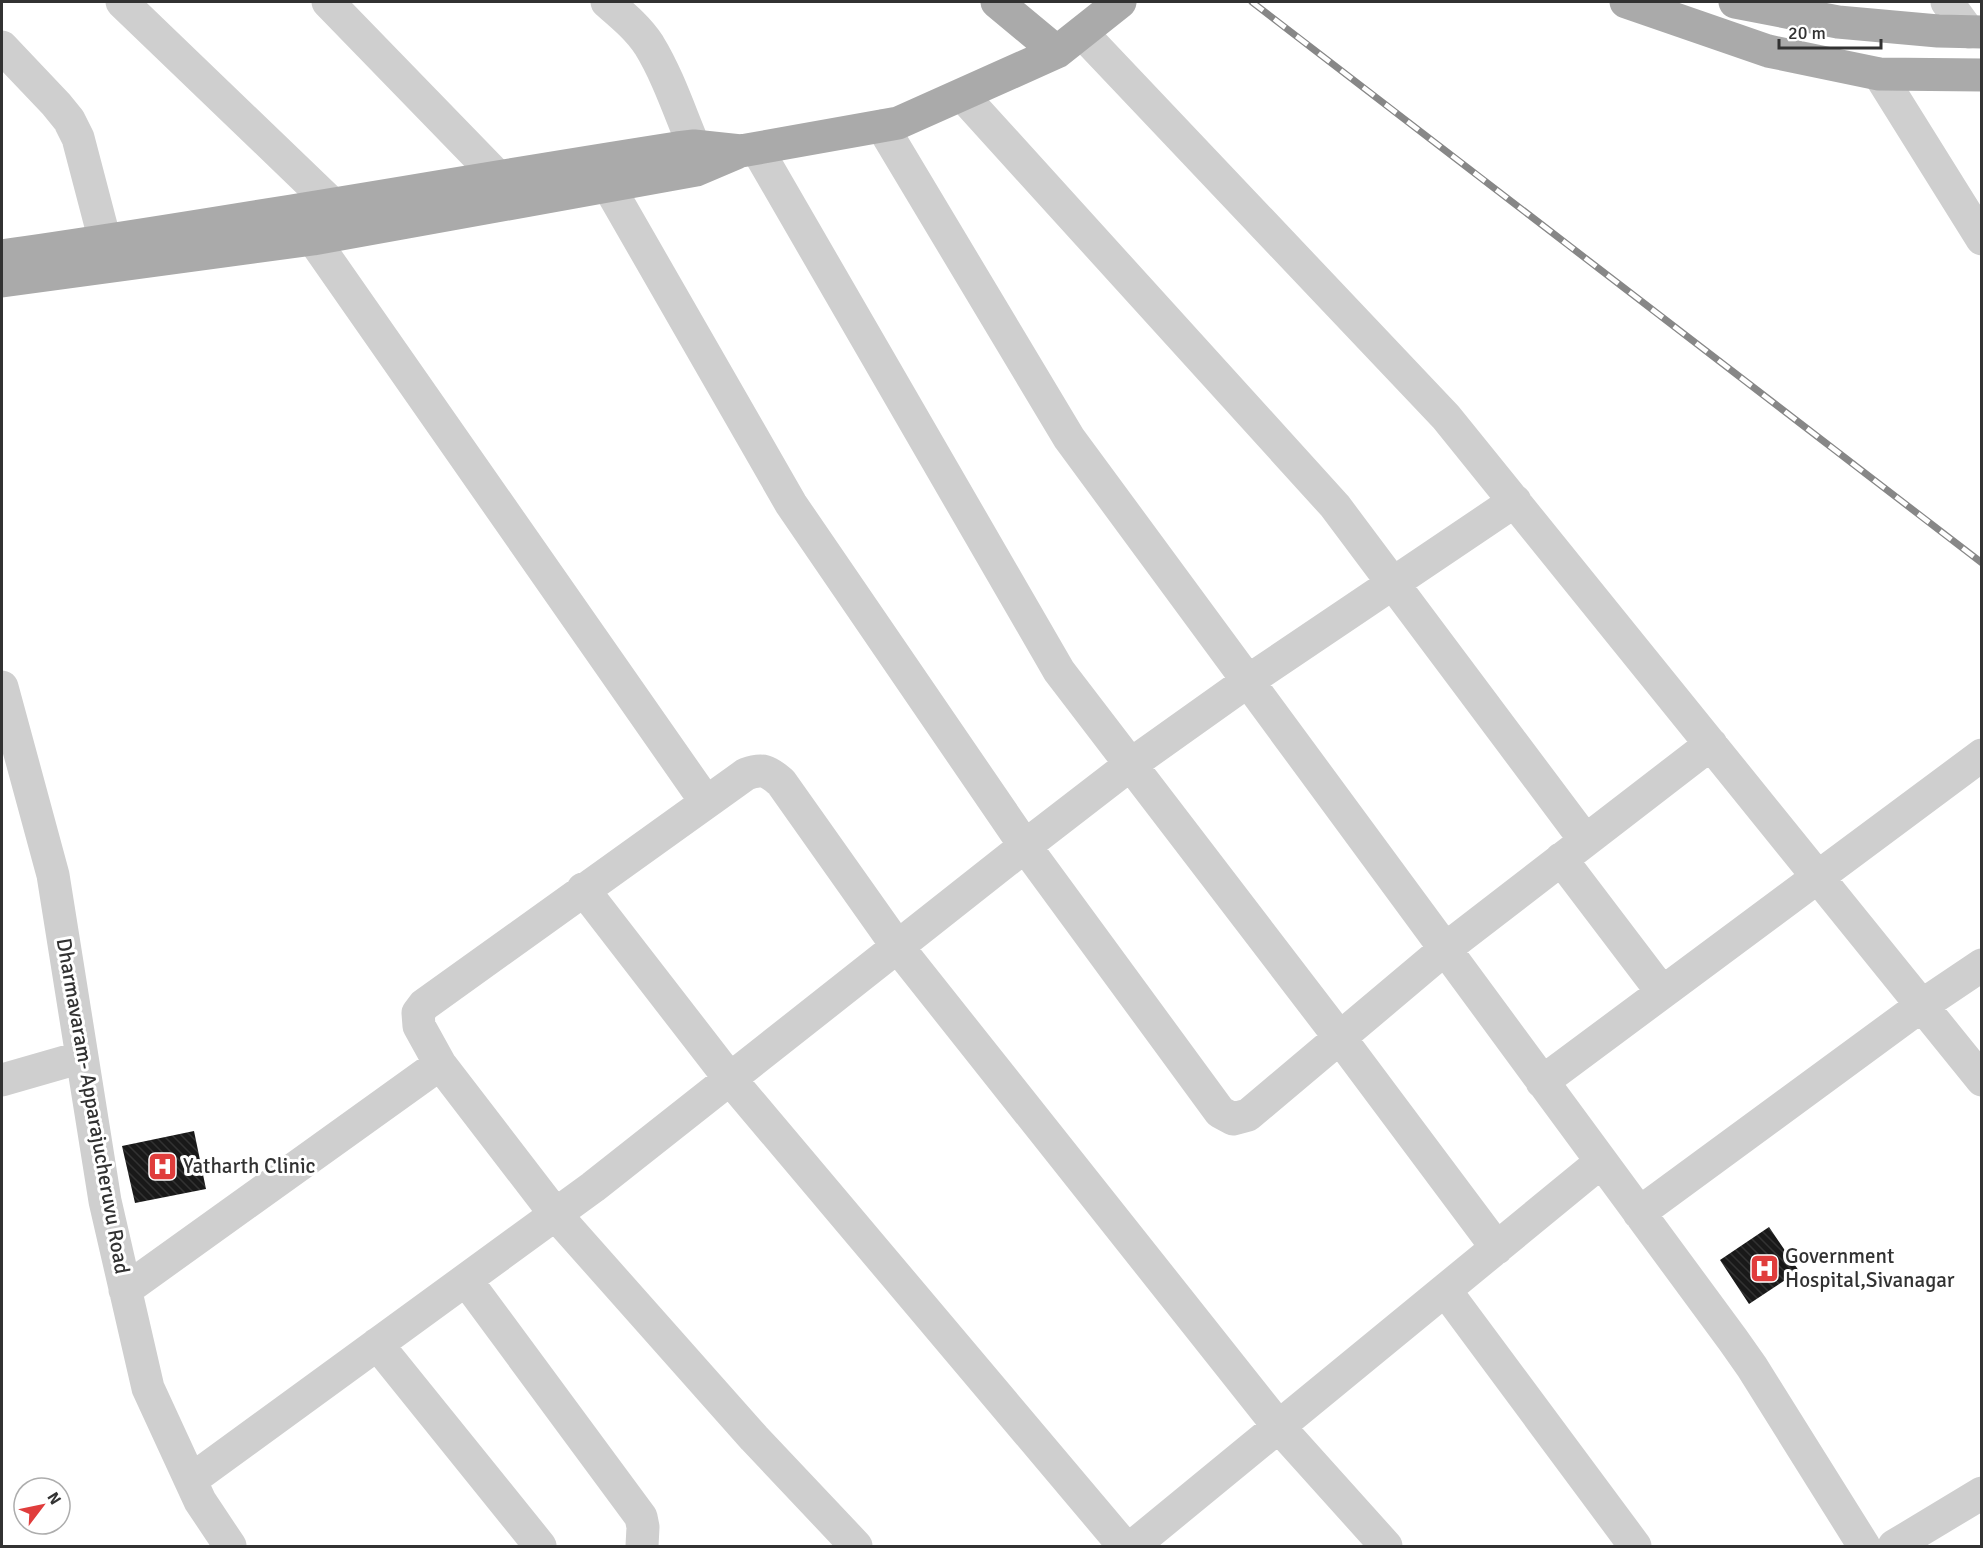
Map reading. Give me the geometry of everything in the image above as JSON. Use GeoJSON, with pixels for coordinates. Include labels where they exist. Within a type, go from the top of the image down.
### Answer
{"type":"FeatureCollection","features":[{"type":"Feature","properties":{"kind":"main road"},"geometry":{"type":"LineString","coordinates":[[997,2],[1070,43]]}},
{"type":"Feature","properties":{"kind":"main road"},"geometry":{"type":"LineString","coordinates":[[2,281],[312,239],[609,187],[696,170],[749,150],[898,123],[963,96],[1070,43],[1119,2]]}},
{"type":"Feature","properties":{"kind":"main road"},"geometry":{"type":"LineString","coordinates":[[1626,2],[1768,51],[1879,74],[1982,75]]}},
{"type":"Feature","properties":{"kind":"main road"},"geometry":{"type":"LineString","coordinates":[[1738,2],[1838,22],[1975,32]]}},
{"type":"Feature","properties":{"kind":"main road"},"geometry":{"type":"LineString","coordinates":[[2,256],[105,242],[497,176],[694,146],[749,150]]}},
{"type":"Feature","properties":{"kind":"street"},"geometry":{"type":"LineString","coordinates":[[122,2],[332,204]]}},
{"type":"Feature","properties":{"kind":"street"},"geometry":{"type":"LineString","coordinates":[[328,2],[497,176]]}},
{"type":"Feature","properties":{"kind":"street"},"geometry":{"type":"LineString","coordinates":[[607,2],[634,26],[648,44],[662,69],[694,146]]}},
{"type":"Feature","properties":{"kind":"street"},"geometry":{"type":"LineString","coordinates":[[1947,2],[1975,32]]}},
{"type":"Feature","properties":{"kind":"street"},"geometry":{"type":"LineString","coordinates":[[1070,43],[1446,417],[1982,1080]]}},
{"type":"Feature","properties":{"kind":"street"},"geometry":{"type":"LineString","coordinates":[[2,47],[69,120],[78,138],[105,242]]}},
{"type":"Feature","properties":{"kind":"street"},"geometry":{"type":"LineString","coordinates":[[1879,74],[1982,239]]}},
{"type":"Feature","properties":{"kind":"street"},"geometry":{"type":"LineString","coordinates":[[963,96],[1335,506],[1394,584],[1573,849],[1662,992]]}},
{"type":"Feature","properties":{"kind":"street"},"geometry":{"type":"LineString","coordinates":[[882,126],[1069,438],[1752,1367],[1864,1546]]}},
{"type":"Feature","properties":{"kind":"street"},"geometry":{"type":"LineString","coordinates":[[749,150],[1059,671],[1340,1038],[1497,1248]]}},
{"type":"Feature","properties":{"kind":"street"},"geometry":{"type":"LineString","coordinates":[[609,187],[791,504],[1025,846],[1220,1112],[1233,1119],[1248,1115],[1445,949],[1711,744]]}},
{"type":"Feature","properties":{"kind":"street"},"geometry":{"type":"LineString","coordinates":[[312,239],[706,802]]}},
{"type":"Feature","properties":{"kind":"street"},"geometry":{"type":"LineString","coordinates":[[191,1480],[556,1215],[1130,765],[1248,681],[1515,501]]}},
{"type":"Feature","properties":{"kind":"street","name":"Dharmavaram- Apparajucheruvu Road"},"geometry":{"type":"LineString","coordinates":[[2,687],[53,875],[105,1201],[148,1388],[200,1500],[230,1546]]}},
{"type":"Feature","properties":{"kind":"street"},"geometry":{"type":"LineString","coordinates":[[1542,1082],[1816,876],[1982,755]]}},
{"type":"Feature","properties":{"kind":"street"},"geometry":{"type":"LineString","coordinates":[[856,1546],[754,1438],[556,1215],[440,1064],[419,1026],[418,1013],[424,1005],[706,802],[746,774],[757,770],[770,773],[781,782],[897,946],[1279,1427],[1386,1546]]}},
{"type":"Feature","properties":{"kind":"street"},"geometry":{"type":"LineString","coordinates":[[583,889],[730,1079],[1125,1546]]}},
{"type":"Feature","properties":{"kind":"street"},"geometry":{"type":"LineString","coordinates":[[1639,1213],[1921,1006],[1982,965]]}},
{"type":"Feature","properties":{"kind":"street"},"geometry":{"type":"LineString","coordinates":[[2,1080],[82,1057]]}},
{"type":"Feature","properties":{"kind":"street"},"geometry":{"type":"LineString","coordinates":[[125,1290],[440,1064]]}},
{"type":"Feature","properties":{"kind":"street"},"geometry":{"type":"LineString","coordinates":[[1133,1546],[1601,1162]]}},
{"type":"Feature","properties":{"kind":"street"},"geometry":{"type":"LineString","coordinates":[[466,1280],[641,1517],[642,1546]]}},
{"type":"Feature","properties":{"kind":"street"},"geometry":{"type":"LineString","coordinates":[[1445,1290],[1635,1546]]}},
{"type":"Feature","properties":{"kind":"street"},"geometry":{"type":"LineString","coordinates":[[377,1344],[540,1546]]}},
{"type":"Feature","properties":{"kind":"street"},"geometry":{"type":"LineString","coordinates":[[1894,1546],[1982,1493]]}},
{"type":"Feature","properties":{"kind":"building"},"geometry":{"type":"Polygon","coordinates":[[[194,1131],[206,1189],[135,1203],[122,1146],[194,1131]]]}},
{"type":"Feature","properties":{"kind":"building"},"geometry":{"type":"Polygon","coordinates":[[[1769,1227],[1799,1271],[1749,1304],[1720,1260],[1769,1227]]]}},
{"type":"Feature","properties":{"kind":"railway"},"geometry":{"type":"LineString","coordinates":[[1252,2],[1982,563]]}},
{"type":"Feature","properties":{"kind":"place","name":"Yatharth Clinic"},"geometry":{"type":"Point","coordinates":[162,1166]}},
{"type":"Feature","properties":{"kind":"place","name":"Government Hospital,Sivanagar"},"geometry":{"type":"Point","coordinates":[1764,1268]}}]}
